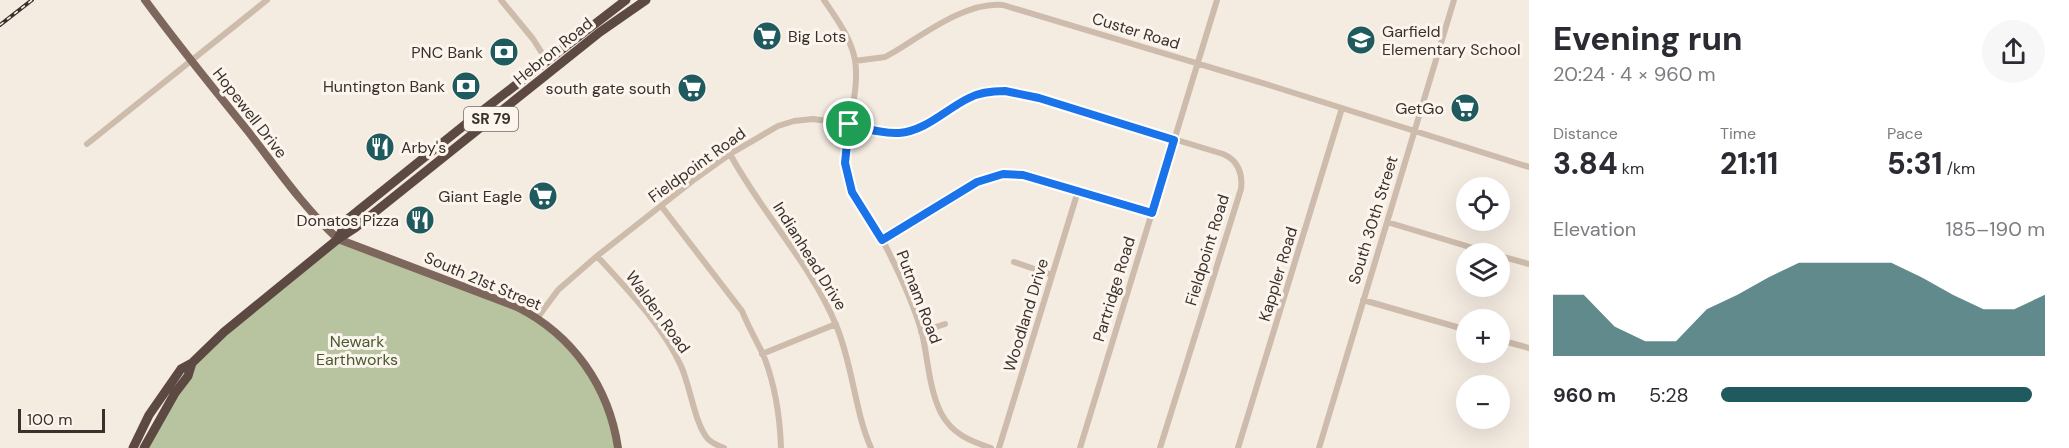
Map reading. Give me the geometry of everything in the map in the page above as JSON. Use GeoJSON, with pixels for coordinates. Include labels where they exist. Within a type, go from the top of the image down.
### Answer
{"type":"FeatureCollection","features":[{"type":"Feature","properties":{"kind":"highway","name":"Hebron Road"},"geometry":{"type":"LineString","coordinates":[[338,239],[349,218],[626,0]]}},
{"type":"Feature","properties":{"kind":"highway","name":"Hebron Road"},"geometry":{"type":"LineString","coordinates":[[133,448],[150,415],[181,369],[192,363],[224,332],[338,239],[355,228],[600,32],[646,0]]}},
{"type":"Feature","properties":{"kind":"highway"},"geometry":{"type":"LineString","coordinates":[[557,67],[564,53],[606,20],[609,12]]}},
{"type":"Feature","properties":{"kind":"highway"},"geometry":{"type":"LineString","coordinates":[[508,106],[510,99],[541,74],[547,61]]}},
{"type":"Feature","properties":{"kind":"highway","name":"Hebron Road"},"geometry":{"type":"LineString","coordinates":[[144,448],[175,393],[188,376],[192,363]]}},
{"type":"Feature","properties":{"kind":"main road","name":"Hopewell Drive"},"geometry":{"type":"LineString","coordinates":[[145,0],[191,62],[320,223],[338,239]]}},
{"type":"Feature","properties":{"kind":"main road","name":"South 21st Street"},"geometry":{"type":"LineString","coordinates":[[338,239],[497,299],[538,317],[561,337],[594,378],[609,408],[618,448]]}},
{"type":"Feature","properties":{"kind":"street"},"geometry":{"type":"LineString","coordinates":[[87,144],[267,0]]}},
{"type":"Feature","properties":{"kind":"street"},"geometry":{"type":"LineString","coordinates":[[501,0],[533,39],[547,61]]}},
{"type":"Feature","properties":{"kind":"street","name":"Putnam Road"},"geometry":{"type":"LineString","coordinates":[[824,0],[841,25],[855,61],[845,163],[852,192],[882,240],[900,278],[921,332],[932,384],[941,412],[958,434],[991,448]]}},
{"type":"Feature","properties":{"kind":"street","name":"Partridge Road"},"geometry":{"type":"LineString","coordinates":[[1080,448],[1217,0]]}},
{"type":"Feature","properties":{"kind":"street","name":"South 30th Street"},"geometry":{"type":"LineString","coordinates":[[1319,448],[1455,0]]}},
{"type":"Feature","properties":{"kind":"street","name":"Custer Road"},"geometry":{"type":"LineString","coordinates":[[855,61],[885,57],[966,12],[996,5],[1030,12],[1198,63],[1529,167]]}},
{"type":"Feature","properties":{"kind":"street","name":"Fieldpoint Road"},"geometry":{"type":"LineString","coordinates":[[538,317],[558,290],[597,255],[662,207],[695,179],[730,154],[772,129],[794,121],[813,119],[849,124],[884,133],[905,132],[927,124],[969,98],[990,92],[1005,91],[1039,98],[1230,157],[1238,168],[1242,183],[1160,448]]}},
{"type":"Feature","properties":{"kind":"street","name":"Kappler Road"},"geometry":{"type":"LineString","coordinates":[[1238,448],[1342,108]]}},
{"type":"Feature","properties":{"kind":"street","name":"Indianhead Drive"},"geometry":{"type":"LineString","coordinates":[[730,154],[804,267],[836,324],[852,378],[861,422],[871,448]]}},
{"type":"Feature","properties":{"kind":"street"},"geometry":{"type":"LineString","coordinates":[[882,240],[977,182],[995,176],[1023,175],[1152,213]]}},
{"type":"Feature","properties":{"kind":"street","name":"Woodland Drive"},"geometry":{"type":"LineString","coordinates":[[999,448],[1078,191]]}},
{"type":"Feature","properties":{"kind":"street"},"geometry":{"type":"LineString","coordinates":[[662,207],[742,311],[762,354],[772,384],[778,412],[781,448]]}},
{"type":"Feature","properties":{"kind":"street"},"geometry":{"type":"LineString","coordinates":[[1387,222],[1457,243]]}},
{"type":"Feature","properties":{"kind":"street","name":"Walden Road"},"geometry":{"type":"LineString","coordinates":[[597,255],[667,342],[688,382],[701,428],[708,439],[724,448]]}},
{"type":"Feature","properties":{"kind":"street"},"geometry":{"type":"LineString","coordinates":[[1510,259],[1529,264]]}},
{"type":"Feature","properties":{"kind":"street"},"geometry":{"type":"LineString","coordinates":[[1014,262],[1052,275]]}},
{"type":"Feature","properties":{"kind":"street"},"geometry":{"type":"LineString","coordinates":[[1363,300],[1456,327]]}},
{"type":"Feature","properties":{"kind":"street"},"geometry":{"type":"LineString","coordinates":[[762,354],[836,324]]}},
{"type":"Feature","properties":{"kind":"street"},"geometry":{"type":"LineString","coordinates":[[921,332],[945,324]]}},
{"type":"Feature","properties":{"kind":"street"},"geometry":{"type":"LineString","coordinates":[[1510,343],[1529,348]]}},
{"type":"Feature","properties":{"kind":"green space","name":"Newark Earthworks"},"geometry":{"type":"Polygon","coordinates":[[[338,239],[538,317],[594,378],[618,448],[145,448],[192,363],[338,239]]]}},
{"type":"Feature","properties":{"kind":"railway"},"geometry":{"type":"LineString","coordinates":[[0,25],[32,0]]}},
{"type":"Feature","properties":{"kind":"place","name":"Big Lots"},"geometry":{"type":"Point","coordinates":[767,36]}},
{"type":"Feature","properties":{"kind":"place","name":"Garfield Elementary School"},"geometry":{"type":"Point","coordinates":[1361,40]}},
{"type":"Feature","properties":{"kind":"place","name":"PNC Bank"},"geometry":{"type":"Point","coordinates":[504,52]}},
{"type":"Feature","properties":{"kind":"place","name":"Huntington Bank"},"geometry":{"type":"Point","coordinates":[466,86]}},
{"type":"Feature","properties":{"kind":"place","name":"south gate south"},"geometry":{"type":"Point","coordinates":[692,88]}},
{"type":"Feature","properties":{"kind":"place","name":"GetGo"},"geometry":{"type":"Point","coordinates":[1465,108]}},
{"type":"Feature","properties":{"kind":"place","name":"Arby's"},"geometry":{"type":"Point","coordinates":[380,147]}},
{"type":"Feature","properties":{"kind":"place","name":"Giant Eagle"},"geometry":{"type":"Point","coordinates":[543,196]}},
{"type":"Feature","properties":{"kind":"place","name":"Donatos Pizza"},"geometry":{"type":"Point","coordinates":[420,220]}},
{"type":"Feature","properties":{"kind":"route"},"geometry":{"type":"LineString","coordinates":[[1005,91],[1039,98],[1174,140],[1152,213],[1023,175],[1003,174],[977,182],[882,240],[852,192],[845,163],[849,124],[884,133],[905,132],[927,124],[976,95],[1005,91]]}}]}
